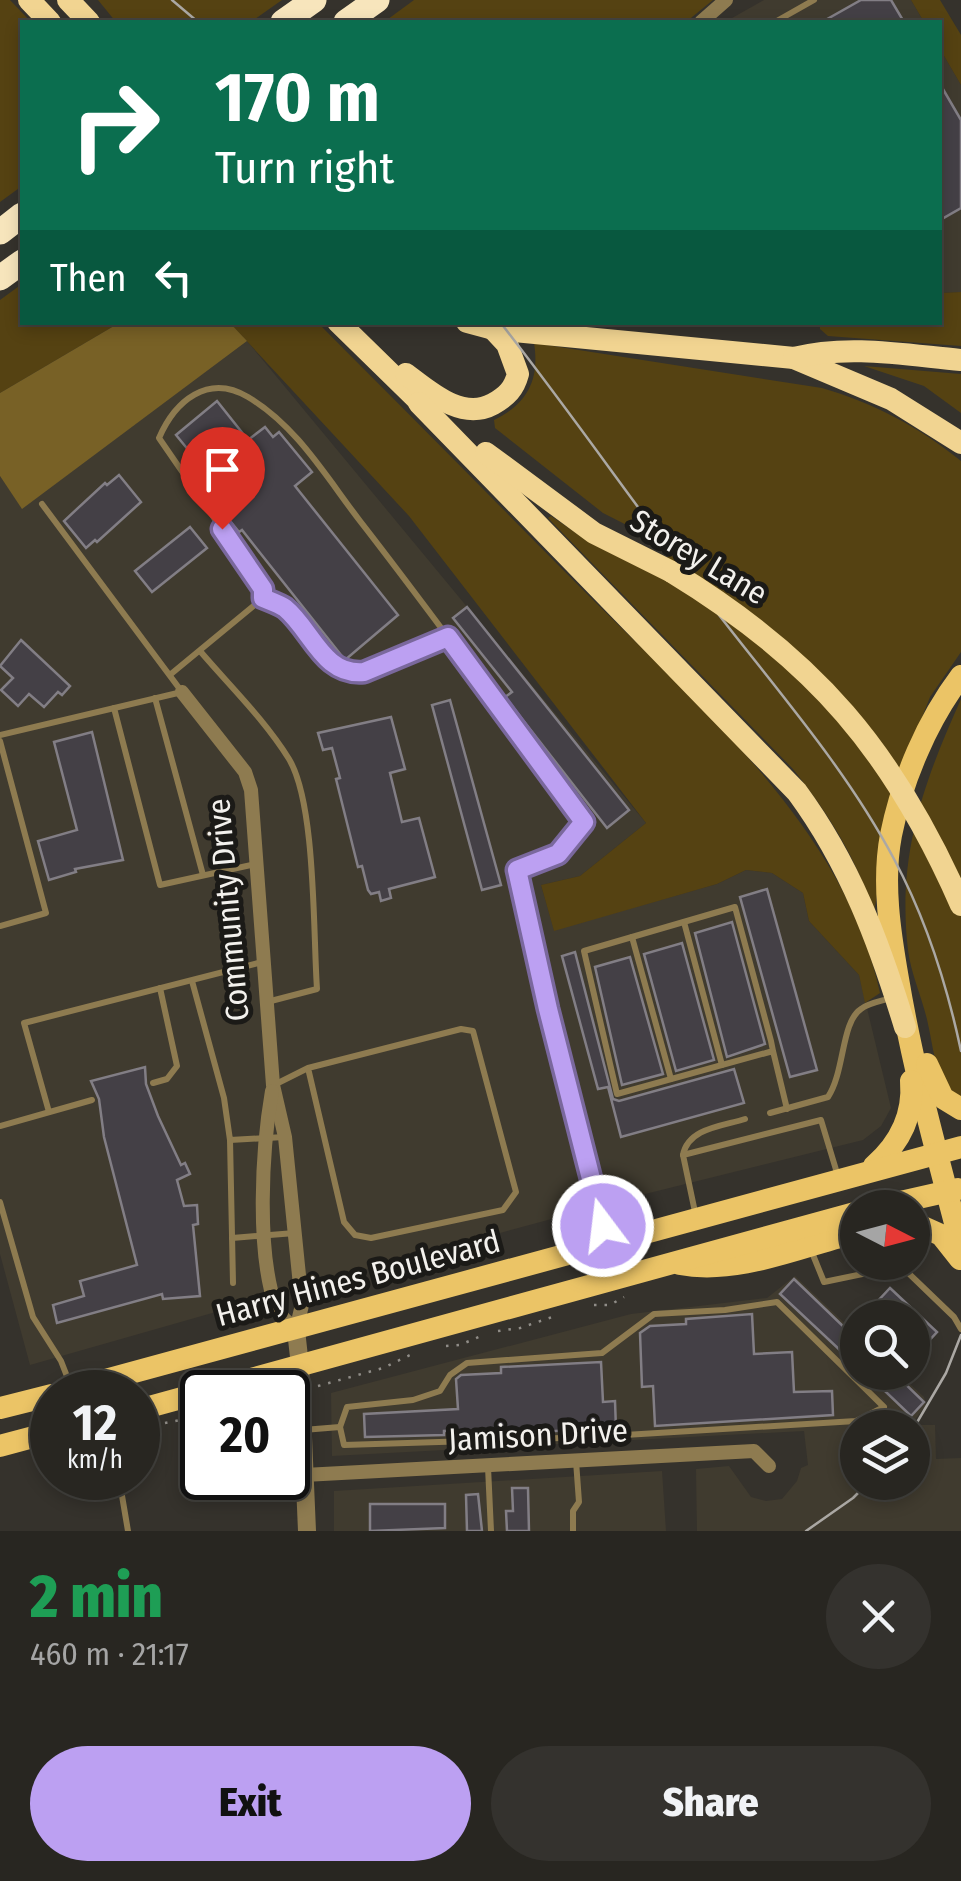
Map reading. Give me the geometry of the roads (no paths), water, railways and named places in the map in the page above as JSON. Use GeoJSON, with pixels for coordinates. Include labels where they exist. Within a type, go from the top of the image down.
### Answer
{"type":"FeatureCollection","features":[{"type":"Feature","properties":{"kind":"highway"},"geometry":{"type":"LineString","coordinates":[[29,0],[48,20]]}},
{"type":"Feature","properties":{"kind":"highway"},"geometry":{"type":"LineString","coordinates":[[68,0],[87,20]]}},
{"type":"Feature","properties":{"kind":"highway"},"geometry":{"type":"LineString","coordinates":[[287,20],[314,0]]}},
{"type":"Feature","properties":{"kind":"highway"},"geometry":{"type":"LineString","coordinates":[[349,20],[377,0]]}},
{"type":"Feature","properties":{"kind":"highway"},"geometry":{"type":"LineString","coordinates":[[0,232],[20,217]]}},
{"type":"Feature","properties":{"kind":"highway"},"geometry":{"type":"LineString","coordinates":[[340,325],[447,402],[464,408],[484,408],[509,393],[518,374],[507,344],[493,329]]}},
{"type":"Feature","properties":{"kind":"highway","name":"Storey Lane"},"geometry":{"type":"LineString","coordinates":[[340,325],[418,403],[523,484],[594,533],[672,572],[724,604],[772,640],[815,680],[862,734],[918,815],[961,905]]}},
{"type":"Feature","properties":{"kind":"highway"},"geometry":{"type":"LineString","coordinates":[[479,325],[794,358],[892,399],[961,443]]}},
{"type":"Feature","properties":{"kind":"highway"},"geometry":{"type":"LineString","coordinates":[[794,358],[817,352],[864,352],[961,360]]}},
{"type":"Feature","properties":{"kind":"highway"},"geometry":{"type":"LineString","coordinates":[[418,403],[796,792],[820,824],[868,915],[899,992],[906,1032]]}},
{"type":"Feature","properties":{"kind":"main road"},"geometry":{"type":"LineString","coordinates":[[961,676],[918,750],[891,837],[889,925],[899,992],[934,1084],[942,1098],[961,1109]]}},
{"type":"Feature","properties":{"kind":"main road"},"geometry":{"type":"LineString","coordinates":[[906,1032],[936,1152],[954,1189],[961,1246]]}},
{"type":"Feature","properties":{"kind":"main road"},"geometry":{"type":"LineString","coordinates":[[869,1170],[888,1153],[908,1117],[913,1099],[906,1032]]}},
{"type":"Feature","properties":{"kind":"main road","name":"Harry Hines Boulevard"},"geometry":{"type":"LineString","coordinates":[[145,1370],[961,1147]]}},
{"type":"Feature","properties":{"kind":"main road"},"geometry":{"type":"LineString","coordinates":[[696,1218],[705,1253]]}},
{"type":"Feature","properties":{"kind":"main road","name":"Harry Hines Boulevard"},"geometry":{"type":"LineString","coordinates":[[160,1412],[300,1366],[705,1253],[807,1234],[840,1220]]}},
{"type":"Feature","properties":{"kind":"main road"},"geometry":{"type":"LineString","coordinates":[[930,1230],[941,1235],[961,1261]]}},
{"type":"Feature","properties":{"kind":"main road"},"geometry":{"type":"LineString","coordinates":[[672,1262],[703,1268],[730,1266],[807,1234],[840,1233]]}},
{"type":"Feature","properties":{"kind":"main road","name":"Harry Hines Boulevard"},"geometry":{"type":"LineString","coordinates":[[0,1408],[30,1400]]}},
{"type":"Feature","properties":{"kind":"main road"},"geometry":{"type":"LineString","coordinates":[[0,1446],[30,1438]]}},
{"type":"Feature","properties":{"kind":"street"},"geometry":{"type":"LineString","coordinates":[[703,20],[726,0]]}},
{"type":"Feature","properties":{"kind":"street","name":"Community Drive"},"geometry":{"type":"LineString","coordinates":[[182,692],[245,772],[251,790],[273,1085],[285,1137],[302,1305],[296,1330],[300,1370]]}},
{"type":"Feature","properties":{"kind":"street","name":"Community Drive"},"geometry":{"type":"LineString","coordinates":[[273,1085],[264,1138],[266,1236],[276,1308],[296,1330]]}},
{"type":"Feature","properties":{"kind":"street","name":"Jamison Drive"},"geometry":{"type":"LineString","coordinates":[[310,1475],[754,1451],[769,1466]]}},
{"type":"Feature","properties":{"kind":"street","name":"Community Drive"},"geometry":{"type":"LineString","coordinates":[[305,1500],[306,1531]]}},
{"type":"Feature","properties":{"kind":"lane"},"geometry":{"type":"LineString","coordinates":[[779,20],[814,0]]}},
{"type":"Feature","properties":{"kind":"lane"},"geometry":{"type":"LineString","coordinates":[[171,674],[263,598],[263,589],[159,438],[167,420],[180,407],[194,394],[213,386],[246,395],[288,426],[584,822],[558,854],[517,870],[608,1243]]}},
{"type":"Feature","properties":{"kind":"lane"},"geometry":{"type":"LineString","coordinates":[[0,926],[46,913],[0,738],[182,692],[42,504]]}},
{"type":"Feature","properties":{"kind":"lane"},"geometry":{"type":"LineString","coordinates":[[263,598],[285,608],[334,666],[349,673],[364,672],[448,637]]}},
{"type":"Feature","properties":{"kind":"lane"},"geometry":{"type":"LineString","coordinates":[[200,651],[289,759],[306,812],[317,989],[266,1003]]}},
{"type":"Feature","properties":{"kind":"lane"},"geometry":{"type":"LineString","coordinates":[[155,698],[202,875]]}},
{"type":"Feature","properties":{"kind":"lane"},"geometry":{"type":"LineString","coordinates":[[114,708],[160,885],[257,864]]}},
{"type":"Feature","properties":{"kind":"lane"},"geometry":{"type":"LineString","coordinates":[[773,1051],[617,1094],[584,951],[735,907],[773,1051],[787,1109]]}},
{"type":"Feature","properties":{"kind":"lane"},"geometry":{"type":"LineString","coordinates":[[684,922],[722,1065]]}},
{"type":"Feature","properties":{"kind":"lane"},"geometry":{"type":"LineString","coordinates":[[632,937],[671,1079]]}},
{"type":"Feature","properties":{"kind":"lane"},"geometry":{"type":"LineString","coordinates":[[50,1112],[24,1023],[263,962]]}},
{"type":"Feature","properties":{"kind":"lane"},"geometry":{"type":"LineString","coordinates":[[192,980],[224,1098],[230,1140],[234,1282]]}},
{"type":"Feature","properties":{"kind":"lane"},"geometry":{"type":"LineString","coordinates":[[153,1083],[167,1079],[177,1066],[160,988]]}},
{"type":"Feature","properties":{"kind":"lane"},"geometry":{"type":"LineString","coordinates":[[770,1113],[828,1096],[843,1061],[848,1026],[860,1009],[899,992]]}},
{"type":"Feature","properties":{"kind":"lane"},"geometry":{"type":"LineString","coordinates":[[273,1085],[296,1071],[461,1029],[473,1031],[516,1192],[512,1201],[504,1210],[371,1238],[355,1236],[344,1222],[308,1068]]}},
{"type":"Feature","properties":{"kind":"lane"},"geometry":{"type":"LineString","coordinates":[[0,1126],[92,1100]]}},
{"type":"Feature","properties":{"kind":"lane"},"geometry":{"type":"LineString","coordinates":[[696,1218],[682,1155],[685,1144],[695,1134],[746,1119]]}},
{"type":"Feature","properties":{"kind":"lane"},"geometry":{"type":"LineString","coordinates":[[682,1155],[821,1120],[839,1178]]}},
{"type":"Feature","properties":{"kind":"lane"},"geometry":{"type":"LineString","coordinates":[[230,1140],[285,1137]]}},
{"type":"Feature","properties":{"kind":"lane"},"geometry":{"type":"LineString","coordinates":[[0,1202],[33,1317],[61,1362],[61,1370]]}},
{"type":"Feature","properties":{"kind":"lane"},"geometry":{"type":"LineString","coordinates":[[232,1238],[295,1234]]}},
{"type":"Feature","properties":{"kind":"lane"},"geometry":{"type":"LineString","coordinates":[[807,1234],[824,1282],[901,1266],[954,1317],[961,1329]]}},
{"type":"Feature","properties":{"kind":"lane"},"geometry":{"type":"LineString","coordinates":[[777,1302],[884,1407],[856,1420],[592,1438],[383,1446],[344,1445],[340,1427],[347,1407],[414,1400],[440,1391],[450,1375],[467,1364],[602,1353],[654,1314],[726,1310],[777,1302]]}},
{"type":"Feature","properties":{"kind":"lane"},"geometry":{"type":"LineString","coordinates":[[310,1429],[340,1427]]}},
{"type":"Feature","properties":{"kind":"lane"},"geometry":{"type":"LineString","coordinates":[[573,1531],[573,1511],[579,1502],[576,1461]]}},
{"type":"Feature","properties":{"kind":"lane"},"geometry":{"type":"LineString","coordinates":[[488,1465],[491,1531]]}},
{"type":"Feature","properties":{"kind":"lane"},"geometry":{"type":"LineString","coordinates":[[122,1500],[128,1531]]}},
{"type":"Feature","properties":{"kind":"tram line"},"geometry":{"type":"LineString","coordinates":[[172,0],[196,20]]}},
{"type":"Feature","properties":{"kind":"tram line"},"geometry":{"type":"LineString","coordinates":[[502,325],[851,788],[894,859],[926,929],[961,1051]]}},
{"type":"Feature","properties":{"kind":"tram line"},"geometry":{"type":"LineString","coordinates":[[924,1410],[946,1373],[961,1335]]}},
{"type":"Feature","properties":{"kind":"tram line"},"geometry":{"type":"LineString","coordinates":[[806,1531],[850,1500]]}}]}
